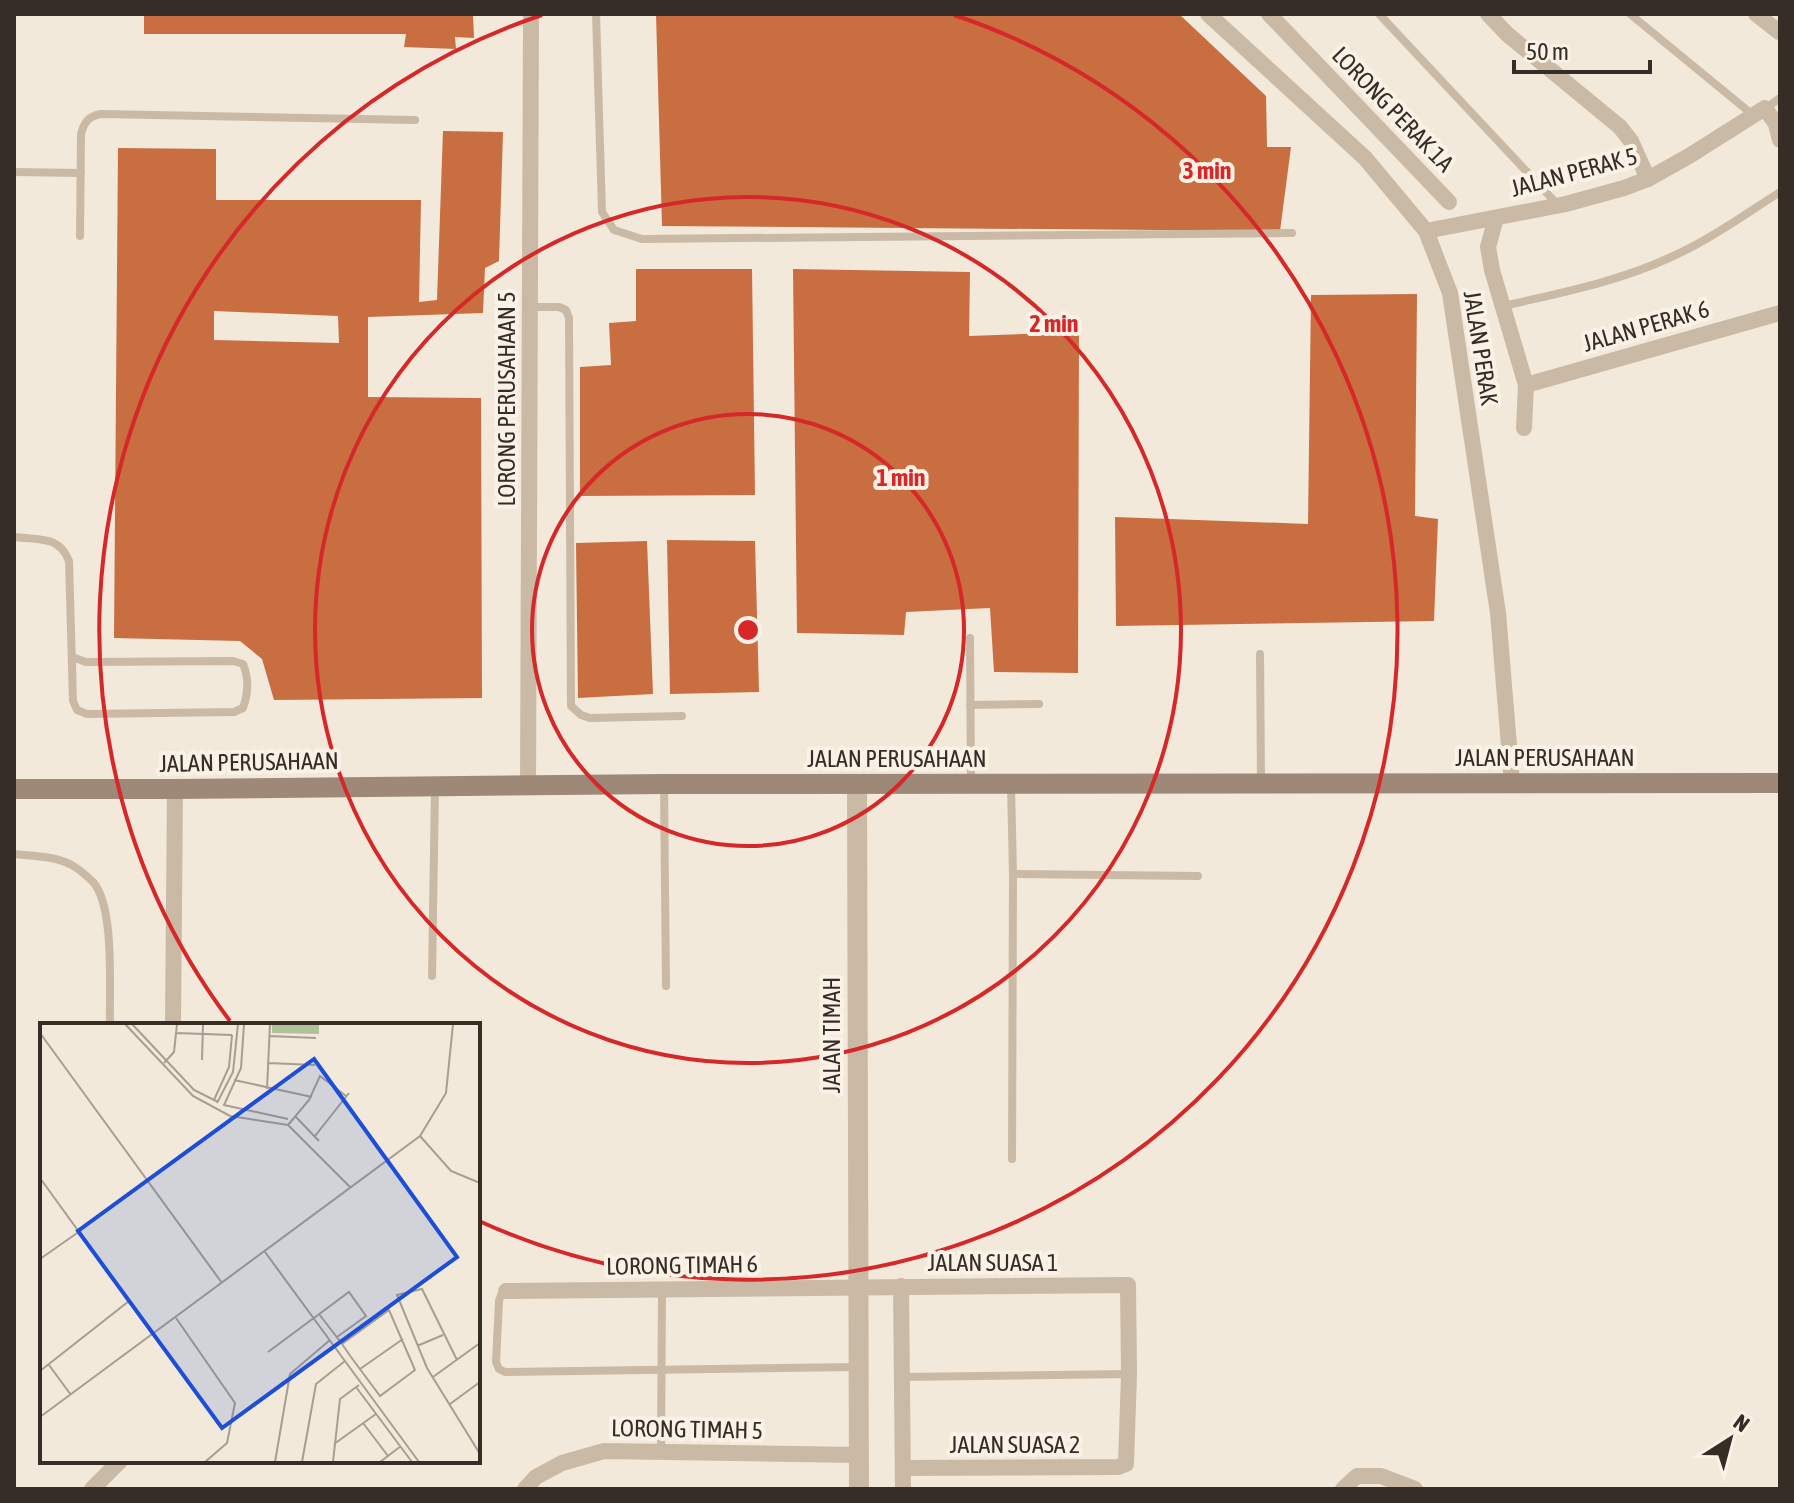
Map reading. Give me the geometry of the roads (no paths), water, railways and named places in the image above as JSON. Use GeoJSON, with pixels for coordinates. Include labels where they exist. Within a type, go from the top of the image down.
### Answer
{"type":"FeatureCollection","features":[{"type":"Feature","properties":{"kind":"main road","name":"JALAN PERUSAHAAN"},"geometry":{"type":"LineString","coordinates":[[14,789],[664,784],[1780,783]]}},
{"type":"Feature","properties":{"kind":"street","name":"LORONG PERUSAHAAN 5"},"geometry":{"type":"LineString","coordinates":[[528,785],[531,14]]}},
{"type":"Feature","properties":{"kind":"street","name":"JALAN PERAK"},"geometry":{"type":"LineString","coordinates":[[1208,14],[1365,158],[1426,231],[1450,293],[1498,613],[1512,782]]}},
{"type":"Feature","properties":{"kind":"street","name":"LORONG PERAK 1A"},"geometry":{"type":"LineString","coordinates":[[1269,14],[1449,202]]}},
{"type":"Feature","properties":{"kind":"street"},"geometry":{"type":"LineString","coordinates":[[1488,14],[1507,34],[1620,127],[1631,141],[1648,179]]}},
{"type":"Feature","properties":{"kind":"street"},"geometry":{"type":"LineString","coordinates":[[1756,14],[1779,32]]}},
{"type":"Feature","properties":{"kind":"street","name":"JALAN PERAK 5"},"geometry":{"type":"LineString","coordinates":[[1426,231],[1558,205],[1624,188],[1648,179],[1759,112]]}},
{"type":"Feature","properties":{"kind":"street"},"geometry":{"type":"LineString","coordinates":[[1759,112],[1776,124],[1780,140]]}},
{"type":"Feature","properties":{"kind":"street"},"geometry":{"type":"LineString","coordinates":[[1496,218],[1488,247],[1526,385],[1524,428]]}},
{"type":"Feature","properties":{"kind":"street","name":"JALAN PERAK 6"},"geometry":{"type":"LineString","coordinates":[[1526,385],[1780,313]]}},
{"type":"Feature","properties":{"kind":"street","name":"JALAN TIMAH"},"geometry":{"type":"LineString","coordinates":[[857,784],[859,1489]]}},
{"type":"Feature","properties":{"kind":"street"},"geometry":{"type":"LineString","coordinates":[[173,1023],[175,789]]}},
{"type":"Feature","properties":{"kind":"street","name":"JALAN SUASA 1"},"geometry":{"type":"LineString","coordinates":[[858,1286],[1128,1285],[1129,1374]]}},
{"type":"Feature","properties":{"kind":"street","name":"LORONG TIMAH 6"},"geometry":{"type":"LineString","coordinates":[[506,1291],[858,1286]]}},
{"type":"Feature","properties":{"kind":"street"},"geometry":{"type":"LineString","coordinates":[[901,1286],[903,1489]]}},
{"type":"Feature","properties":{"kind":"street","name":"JALAN SUASA 2"},"geometry":{"type":"LineString","coordinates":[[903,1468],[1118,1467],[1126,1464],[1129,1374]]}},
{"type":"Feature","properties":{"kind":"street","name":"LORONG TIMAH 5"},"geometry":{"type":"LineString","coordinates":[[525,1489],[536,1477],[562,1463],[604,1451],[858,1455]]}},
{"type":"Feature","properties":{"kind":"street"},"geometry":{"type":"LineString","coordinates":[[92,1489],[118,1463]]}},
{"type":"Feature","properties":{"kind":"street"},"geometry":{"type":"LineString","coordinates":[[1343,1489],[1357,1476],[1381,1476],[1415,1489]]}},
{"type":"Feature","properties":{"kind":"lane"},"geometry":{"type":"LineString","coordinates":[[596,14],[602,212],[614,230],[642,239],[1292,233]]}},
{"type":"Feature","properties":{"kind":"lane"},"geometry":{"type":"LineString","coordinates":[[1379,14],[1558,205]]}},
{"type":"Feature","properties":{"kind":"lane"},"geometry":{"type":"LineString","coordinates":[[1630,14],[1759,112],[1780,98]]}},
{"type":"Feature","properties":{"kind":"lane"},"geometry":{"type":"LineString","coordinates":[[80,236],[81,134],[87,120],[94,116],[415,120]]}},
{"type":"Feature","properties":{"kind":"lane"},"geometry":{"type":"LineString","coordinates":[[14,172],[81,173]]}},
{"type":"Feature","properties":{"kind":"lane"},"geometry":{"type":"LineString","coordinates":[[1504,306],[1615,279],[1670,258],[1780,192]]}},
{"type":"Feature","properties":{"kind":"lane"},"geometry":{"type":"LineString","coordinates":[[530,307],[559,307],[566,310],[569,318],[571,706],[590,718],[682,716]]}},
{"type":"Feature","properties":{"kind":"lane"},"geometry":{"type":"LineString","coordinates":[[14,537],[54,542],[65,549],[69,561],[73,701],[77,710],[87,714],[234,712],[243,708],[246,698],[247,673],[243,664],[233,661],[86,662],[72,657]]}},
{"type":"Feature","properties":{"kind":"lane"},"geometry":{"type":"LineString","coordinates":[[970,638],[971,783]]}},
{"type":"Feature","properties":{"kind":"lane"},"geometry":{"type":"LineString","coordinates":[[1260,654],[1261,783]]}},
{"type":"Feature","properties":{"kind":"lane"},"geometry":{"type":"LineString","coordinates":[[970,705],[1039,704]]}},
{"type":"Feature","properties":{"kind":"lane"},"geometry":{"type":"LineString","coordinates":[[1011,783],[1012,1159]]}},
{"type":"Feature","properties":{"kind":"lane"},"geometry":{"type":"LineString","coordinates":[[664,784],[666,986]]}},
{"type":"Feature","properties":{"kind":"lane"},"geometry":{"type":"LineString","coordinates":[[432,976],[435,786]]}},
{"type":"Feature","properties":{"kind":"lane"},"geometry":{"type":"LineString","coordinates":[[14,854],[44,856],[73,866],[95,884],[106,910],[110,1023]]}},
{"type":"Feature","properties":{"kind":"lane"},"geometry":{"type":"LineString","coordinates":[[1013,874],[1198,876]]}},
{"type":"Feature","properties":{"kind":"lane"},"geometry":{"type":"LineString","coordinates":[[661,1452],[662,1289]]}},
{"type":"Feature","properties":{"kind":"lane"},"geometry":{"type":"LineString","coordinates":[[506,1291],[499,1301],[496,1362],[499,1369],[505,1372],[858,1367]]}},
{"type":"Feature","properties":{"kind":"lane"},"geometry":{"type":"LineString","coordinates":[[902,1377],[1129,1374]]}}]}
